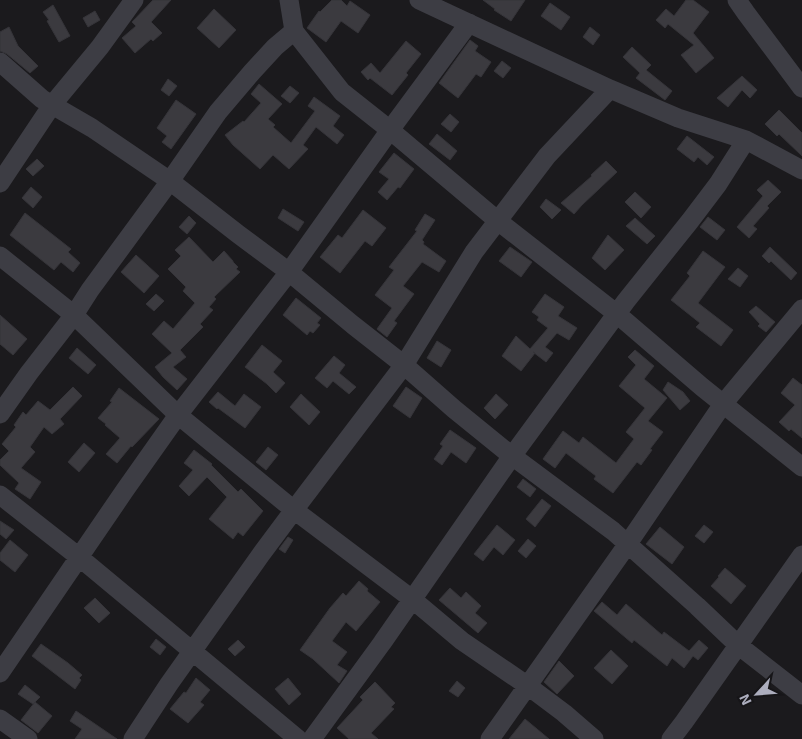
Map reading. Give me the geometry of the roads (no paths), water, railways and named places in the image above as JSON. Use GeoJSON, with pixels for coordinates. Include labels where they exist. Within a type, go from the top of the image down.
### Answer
{"type":"FeatureCollection","features":[{"type":"Feature","properties":{"kind":"street"},"geometry":{"type":"LineString","coordinates":[[0,184],[52,105],[100,48],[134,0]]}},
{"type":"Feature","properties":{"kind":"street"},"geometry":{"type":"LineString","coordinates":[[289,0],[294,31],[342,92],[498,221],[617,314],[723,404],[802,467]]}},
{"type":"Feature","properties":{"kind":"street"},"geometry":{"type":"LineString","coordinates":[[419,0],[610,89],[678,118],[746,140],[802,170]]}},
{"type":"Feature","properties":{"kind":"street"},"geometry":{"type":"LineString","coordinates":[[737,0],[802,88]]}},
{"type":"Feature","properties":{"kind":"street"},"geometry":{"type":"LineString","coordinates":[[0,673],[178,415],[289,272],[469,23]]}},
{"type":"Feature","properties":{"kind":"street"},"geometry":{"type":"LineString","coordinates":[[0,414],[74,315],[218,112],[275,47],[294,31]]}},
{"type":"Feature","properties":{"kind":"street"},"geometry":{"type":"LineString","coordinates":[[0,62],[42,99],[92,128],[170,181],[289,272],[512,456],[613,531],[698,606],[738,645],[802,695]]}},
{"type":"Feature","properties":{"kind":"street"},"geometry":{"type":"LineString","coordinates":[[132,739],[169,684],[294,510],[404,365],[474,252],[547,156],[610,89]]}},
{"type":"Feature","properties":{"kind":"street"},"geometry":{"type":"LineString","coordinates":[[312,739],[512,456],[617,314],[718,184],[746,140]]}},
{"type":"Feature","properties":{"kind":"street"},"geometry":{"type":"LineString","coordinates":[[0,256],[74,315],[178,415],[294,510],[412,599],[462,642],[528,686],[594,739]]}},
{"type":"Feature","properties":{"kind":"street"},"geometry":{"type":"LineString","coordinates":[[490,739],[627,545],[723,404],[802,309]]}},
{"type":"Feature","properties":{"kind":"street"},"geometry":{"type":"LineString","coordinates":[[0,495],[79,557],[298,739]]}},
{"type":"Feature","properties":{"kind":"street"},"geometry":{"type":"LineString","coordinates":[[671,739],[802,556]]}},
{"type":"Feature","properties":{"kind":"street"},"geometry":{"type":"LineString","coordinates":[[0,719],[28,739]]}}]}
